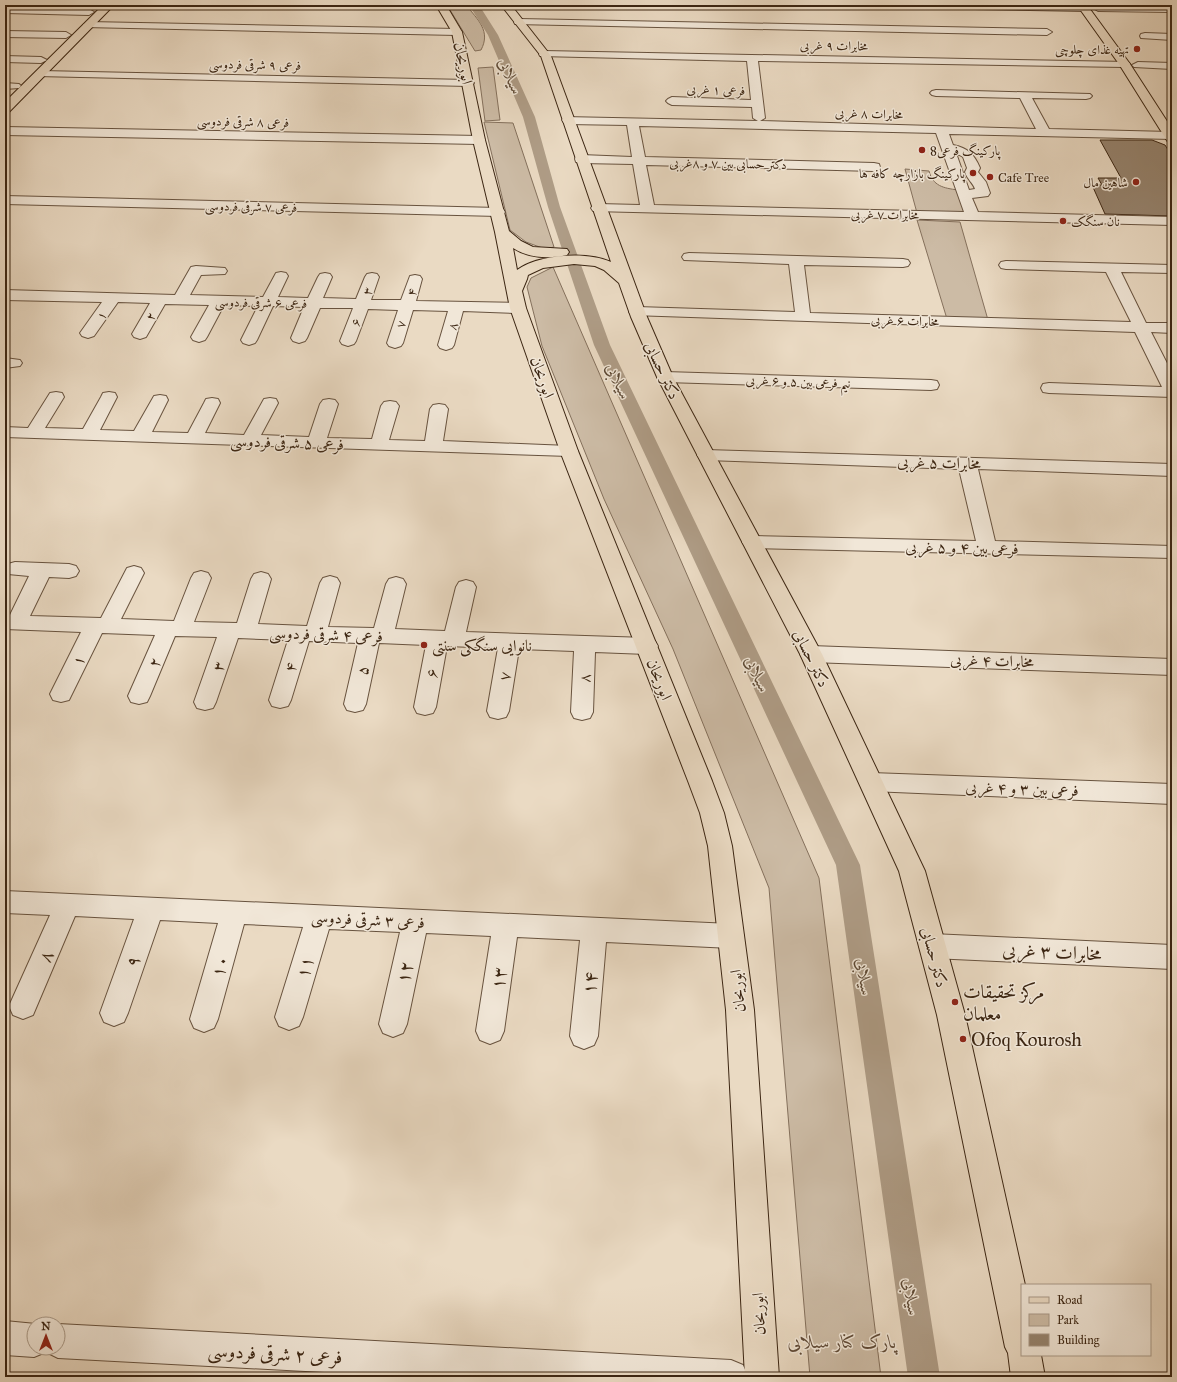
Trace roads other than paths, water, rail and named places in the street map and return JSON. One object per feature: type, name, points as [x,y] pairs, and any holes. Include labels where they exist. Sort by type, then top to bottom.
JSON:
[{"type":"main road","points":[[5,109],[109,5]]},
{"type":"main road","name":"ابوریحان","points":[[441,5],[457,32],[516,300],[569,451],[712,813],[720,846],[740,1010],[762,1377]]},
{"type":"main road","name":"دکتر حسابی","points":[[506,5],[544,54],[637,312],[665,377],[811,654],[912,871],[951,1015],[1021,1343]]},
{"type":"main road","points":[[1083,7],[1124,64],[1171,137]]},
{"type":"main road","points":[[5,96],[10,86],[41,60],[93,8]]},
{"type":"main road","points":[[1098,8],[1146,76],[1131,75]]},
{"type":"main road","points":[[1116,53],[1130,54]]},
{"type":"main road","points":[[500,222],[517,246],[541,258],[587,260],[596,251],[601,215]]},
{"type":"main road","points":[[596,251],[627,283]]},
{"type":"main road","points":[[516,300],[523,273],[541,258]]},
{"type":"main road","points":[[1024,1356],[1028,1377]]},
{"type":"street","points":[[916,5],[1083,7]]},
{"type":"street","points":[[978,6],[990,31]]},
{"type":"street","points":[[1098,8],[1150,7],[1172,9]]},
{"type":"street","points":[[5,10],[93,8]]},
{"type":"street","points":[[1098,8],[1172,12]]},
{"type":"street","points":[[649,28],[650,11]]},
{"type":"street","points":[[519,22],[649,28],[1047,32]]},
{"type":"street","points":[[88,25],[457,32]]},
{"type":"street","points":[[5,34],[66,35]]},
{"type":"street","points":[[1145,36],[1172,37]]},
{"type":"street","name":"مخابرات ۹ غربی","points":[[544,54],[648,51],[752,57],[1124,64]]},
{"type":"street","points":[[752,57],[760,125]]},
{"type":"street","points":[[5,59],[41,60]]},
{"type":"street","points":[[1138,65],[1172,66]]},
{"type":"street","name":"فرعی ۹ شرقی فردوسی","points":[[41,74],[468,83]]},
{"type":"street","points":[[936,92],[1086,96]]},
{"type":"street","points":[[1024,94],[1044,132]]},
{"type":"street","name":"فرعی ۱ غربی","points":[[672,101],[758,104]]},
{"type":"street","name":"مخابرات ۸ غربی","points":[[568,120],[1044,132],[1171,137]]},
{"type":"street","points":[[632,122],[648,209]]},
{"type":"street","points":[[941,130],[972,216]]},
{"type":"street","name":"فرعی ۸ شرقی فردوسی","points":[[5,131],[480,140]]},
{"type":"street","points":[[947,148],[961,150],[968,153],[974,168],[971,172],[973,177],[979,182],[983,193],[964,194]]},
{"type":"street","name":"دکتر حسابی بین ۷ و ۸غربی","points":[[581,159],[874,167]]},
{"type":"street","name":"فرعی ۷ شرقی فردوسی","points":[[5,200],[500,222]]},
{"type":"street","name":"مخابرات ۷ غربی","points":[[601,215],[648,209],[1172,221]]},
{"type":"street","points":[[689,257],[903,262]]},
{"type":"street","points":[[796,260],[803,317]]},
{"type":"street","points":[[1006,265],[1172,269]]},
{"type":"street","points":[[1050,388],[1172,391],[1111,267]]},
{"type":"street","points":[[180,299],[196,270],[220,271]]},
{"type":"street","points":[[249,340],[281,276]]},
{"type":"street","points":[[299,338],[325,277]]},
{"type":"street","name":"۳","points":[[362,304],[372,277]]},
{"type":"street","name":"۴","points":[[406,305],[415,278]]},
{"type":"street","name":"فرعی ۶ شرقی فردوسی","points":[[5,295],[457,307],[516,300]]},
{"type":"street","name":"۱","points":[[88,333],[113,298]]},
{"type":"street","name":"۲","points":[[140,334],[160,299]]},
{"type":"street","points":[[199,337],[219,300]]},
{"type":"street","name":"۶","points":[[348,341],[362,304]]},
{"type":"street","name":"۷","points":[[395,343],[406,305]]},
{"type":"street","name":"۸","points":[[446,345],[457,307]]},
{"type":"street","name":"مخابرات ۶ غربی","points":[[637,312],[1172,328]]},
{"type":"street","name":"نیم فرعی بین ۵ و ۶ غربی","points":[[665,377],[931,385]]},
{"type":"street","points":[[33,433],[56,397]]},
{"type":"street","points":[[89,435],[110,398]]},
{"type":"street","points":[[140,437],[160,400]]},
{"type":"street","points":[[194,438],[212,403]]},
{"type":"street","points":[[250,440],[270,403]]},
{"type":"street","points":[[316,443],[329,404]]},
{"type":"street","points":[[379,445],[390,406]]},
{"type":"street","points":[[433,446],[439,410]]},
{"type":"street","name":"فرعی ۵ شرقی فردوسی","points":[[5,432],[569,451]]},
{"type":"street","name":"مخابرات ۵ غربی","points":[[706,455],[1172,470]]},
{"type":"street","points":[[967,463],[988,548]]},
{"type":"street","name":"فرعی بین ۴ و ۵ غربی","points":[[752,542],[1172,552]]},
{"type":"street","points":[[15,569],[69,571]]},
{"type":"street","points":[[11,623],[42,570]]},
{"type":"street","name":"۱","points":[[61,694],[134,573]]},
{"type":"street","name":"۲","points":[[139,696],[201,578]]},
{"type":"street","name":"۳","points":[[205,702],[260,579]]},
{"type":"street","name":"۴","points":[[280,700],[330,583]]},
{"type":"street","name":"۵","points":[[355,704],[376,636],[396,584]]},
{"type":"street","name":"۶","points":[[425,707],[446,639],[466,587]]},
{"type":"street","name":"فرعی ۴ شرقی فردوسی","points":[[11,623],[647,646]]},
{"type":"street","name":"۷","points":[[498,711],[510,641]]},
{"type":"street","name":"۸","points":[[582,712],[585,644]]},
{"type":"street","name":"مخابرات ۴ غربی","points":[[811,654],[1172,667]]},
{"type":"street","name":"فرعی بین ۳ و ۴ غربی","points":[[871,782],[1172,794]]},
{"type":"street","name":"فرعی ۳ شرقی فردوسی","points":[[5,902],[732,936]]},
{"type":"street","name":"۸","points":[[23,1006],[67,905]]},
{"type":"street","name":"۹","points":[[114,1013],[151,909]]},
{"type":"street","name":"۱۰","points":[[204,1019],[234,913]]},
{"type":"street","name":"۱۱","points":[[289,1017],[319,917]]},
{"type":"street","name":"۱۲","points":[[393,1024],[415,921]]},
{"type":"street","name":"۱۳","points":[[490,1031],[506,926]]},
{"type":"street","name":"۱۴","points":[[584,1036],[594,930]]},
{"type":"street","name":"مخابرات ۳ غربی","points":[[932,946],[1172,957]]},
{"type":"street","points":[[5,1338],[26,1339]]},
{"type":"street","name":"فرعی ۲ شرقی فردوسی","points":[[66,1341],[731,1377]]},
{"type":"waterway","name":"سیلابی","points":[[474,5],[493,35],[529,117],[554,207],[602,345],[848,865],[924,1377]]},
{"type":"place","name":"تهیه غذای چلوچی","points":[[1137,49]]},
{"type":"place","name":"پارکینگ فرعی8","points":[[922,150]]},
{"type":"place","name":"پارکینگ بازارچه کافه ها","points":[[973,173]]},
{"type":"place","name":"Cafe Tree","points":[[990,177]]},
{"type":"place","name":"شاهین مال","points":[[1136,182]]},
{"type":"place","name":"نان سنگک","points":[[1063,221]]},
{"type":"place","name":"نانوایی سنگکی سنتی","points":[[424,645]]},
{"type":"place","name":"مرکز تحقیقات معلمان","points":[[955,1002]]},
{"type":"place","name":"Ofoq Kourosh","points":[[963,1039]]},
{"type":"park label","name":"پارک کنار سیلابی","points":[[842,1341]]}]
